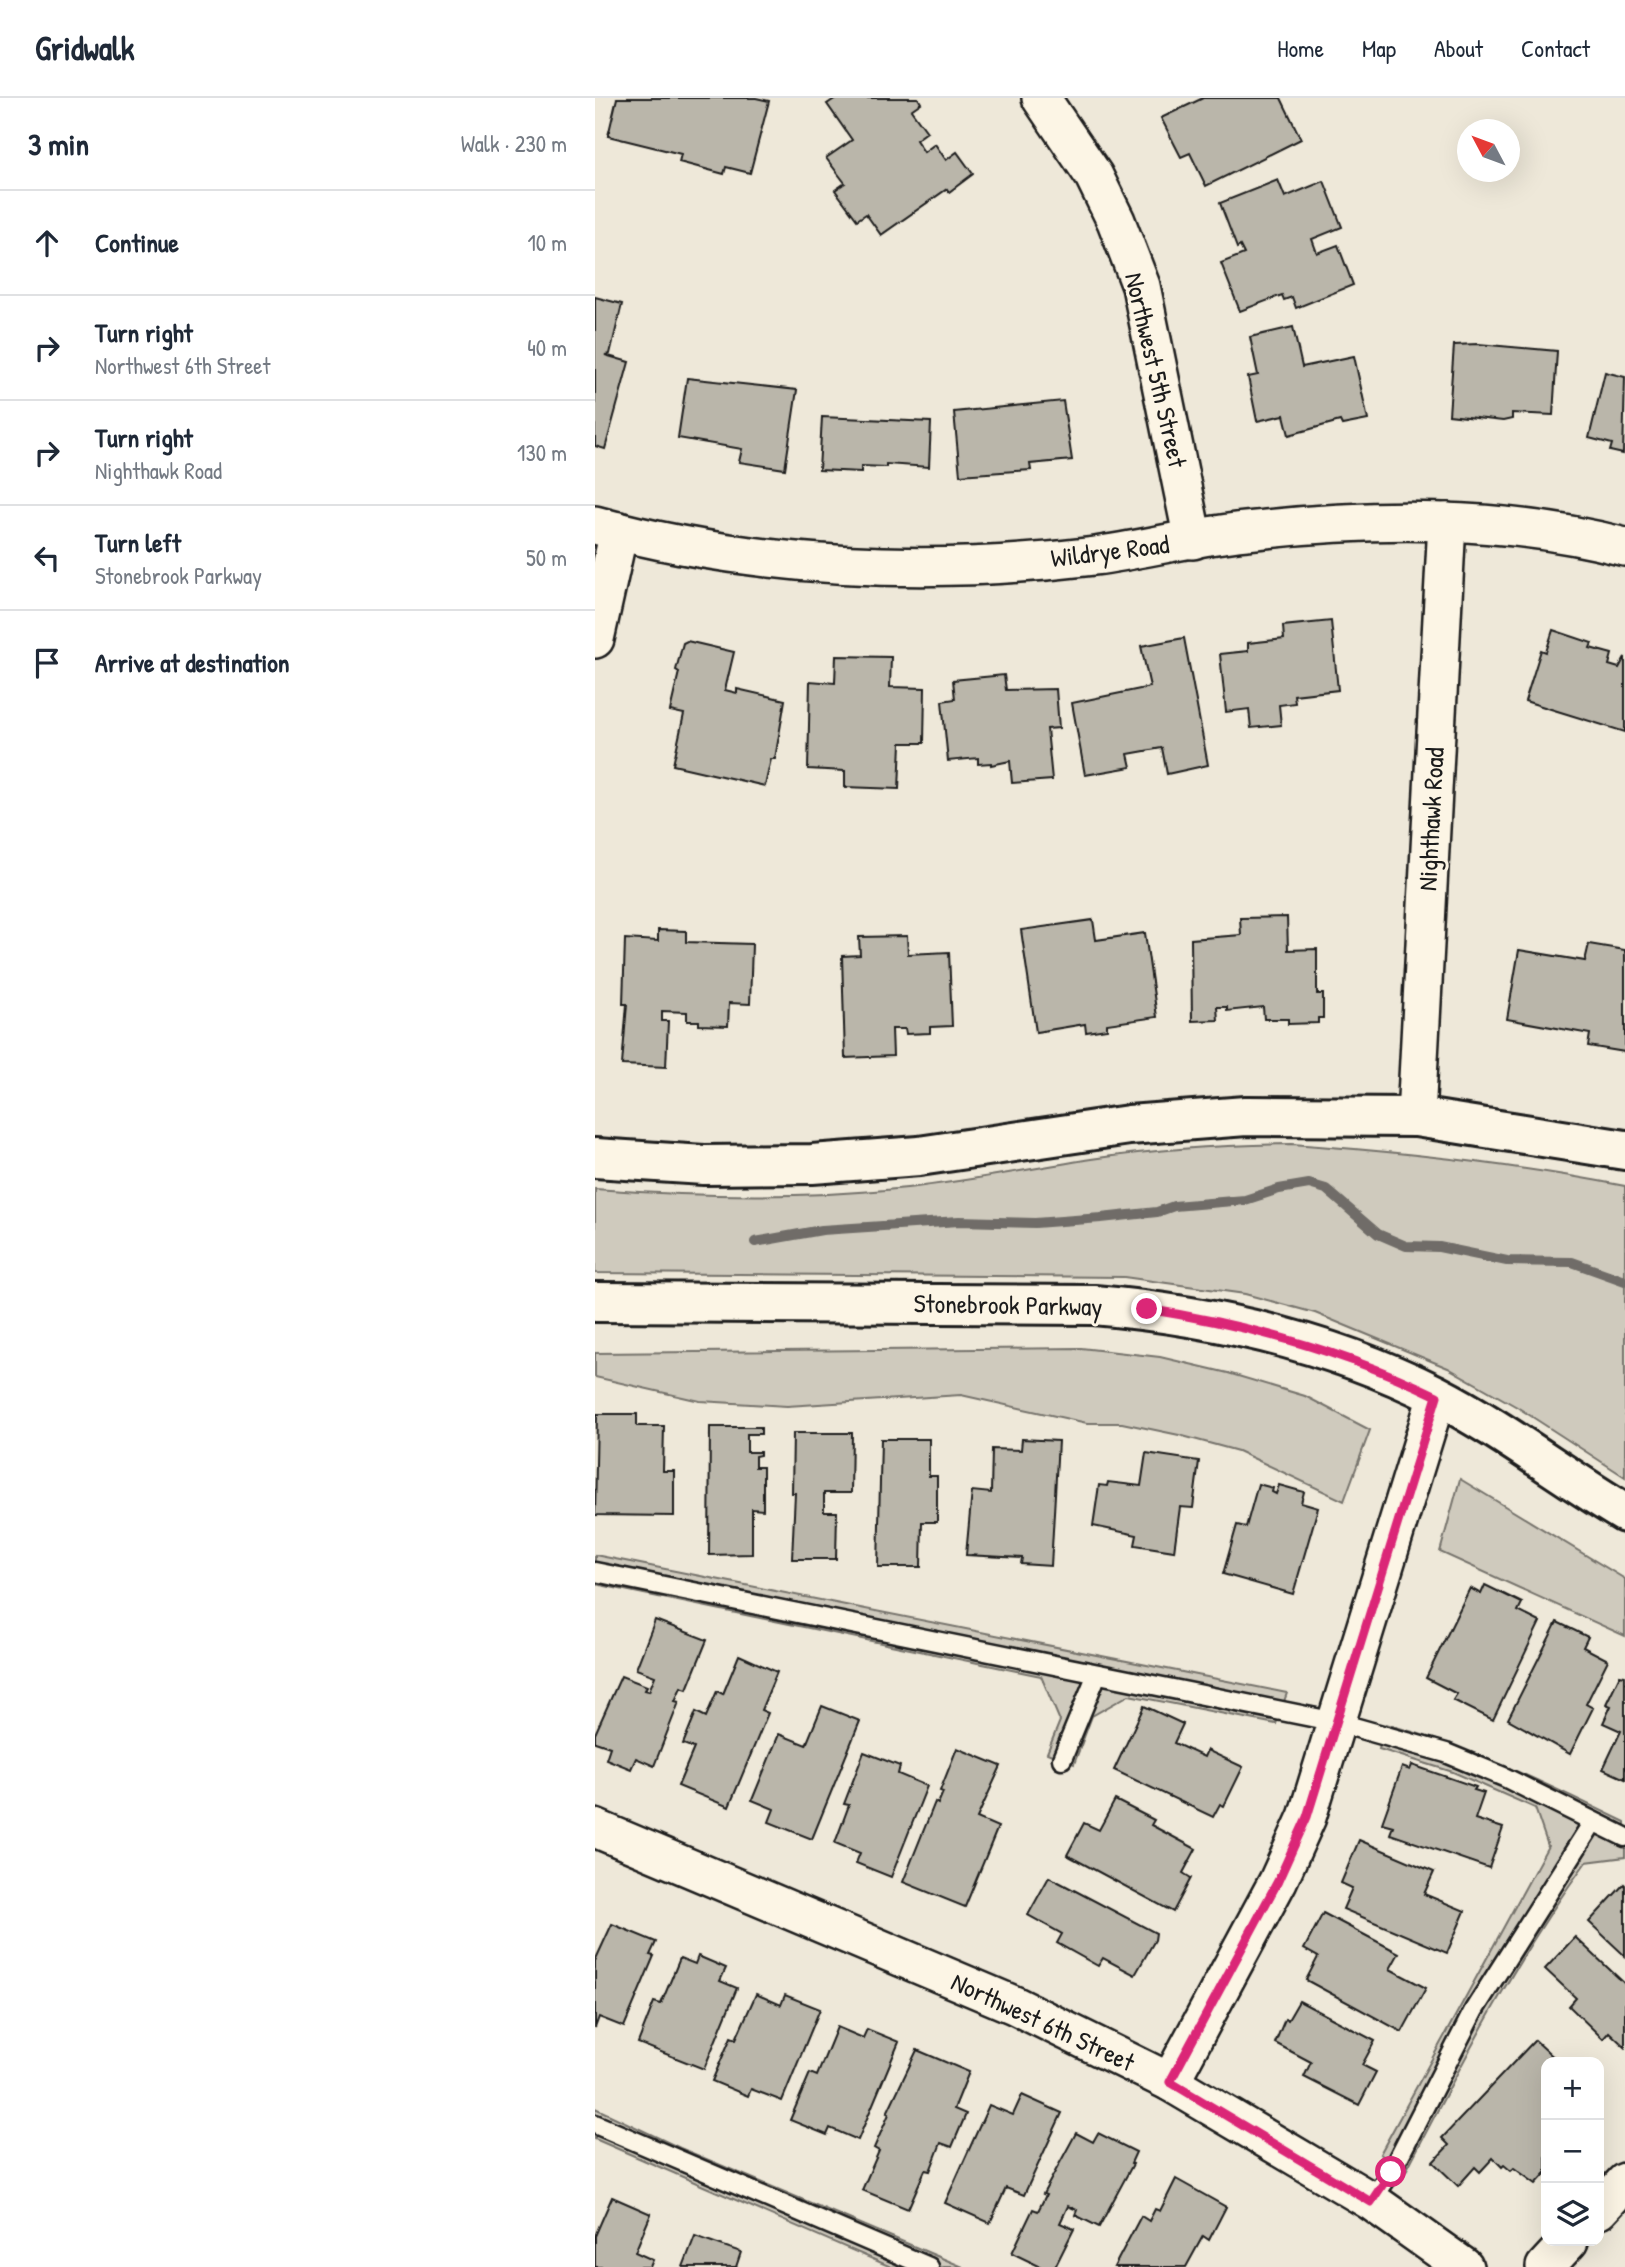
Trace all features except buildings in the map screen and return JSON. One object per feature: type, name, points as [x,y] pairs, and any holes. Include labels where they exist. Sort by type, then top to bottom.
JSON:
[{"type":"street","name":"Northwest 5th Street","points":[[1041,98],[1094,176],[1116,221],[1141,286],[1193,540]]},
{"type":"street","name":"Wildrye Road","points":[[607,528],[760,556],[879,565],[975,565],[1094,556],[1243,531],[1350,521],[1494,525],[1625,547]]},
{"type":"street","name":"Nighthawk Road","points":[[1416,1117],[1447,522]]},
{"type":"street","points":[[595,639],[607,528]]},
{"type":"street","points":[[595,1158],[704,1165],[812,1164],[919,1156],[1129,1125],[1246,1116],[1416,1117],[1625,1150]]},
{"type":"street","name":"Stonebrook Parkway","points":[[595,1302],[1094,1305],[1147,1309],[1242,1325],[1379,1368],[1437,1396],[1487,1424],[1625,1513]]},
{"type":"street","points":[[1170,2082],[1278,1881],[1307,1817],[1437,1396]]},
{"type":"street","name":"Northwest 6th Street","points":[[595,1828],[1014,2005],[1170,2082],[1371,2202],[1464,2267]]},
{"type":"street","points":[[1604,2205],[1625,2182]]},
{"type":"street","points":[[1545,2267],[1564,2246]]},
{"type":"lane","points":[[595,1572],[1336,1722],[1446,1754],[1504,1777],[1625,1837]]},
{"type":"lane","points":[[1062,1759],[1097,1674]]},
{"type":"lane","points":[[1371,2202],[1391,2172],[1474,2010],[1593,1822]]},
{"type":"lane","points":[[595,2124],[929,2267]]},
{"type":"shaded area","points":[[1292,1144],[1459,1160],[1625,1186],[1625,1477],[1517,1407],[1448,1368],[1315,1313],[1245,1294],[1124,1277],[595,1273],[595,1189],[751,1196],[868,1192],[953,1182],[1141,1153]]},
{"type":"shaded area","points":[[1081,1348],[1160,1357],[1228,1373],[1305,1396],[1370,1430],[1344,1501],[1238,1451],[1122,1423],[1087,1423],[961,1395],[787,1406],[700,1401],[595,1377],[595,1353]]},
{"type":"shaded area","points":[[1460,1479],[1625,1579],[1625,1636],[1440,1552]]},
{"type":"shaded area","points":[[595,1555],[1287,1693],[1276,1724],[1129,1695],[1092,1716],[1074,1764],[1047,1753],[1060,1721],[1041,1676],[595,1584]]},
{"type":"shaded area","points":[[1386,1724],[1478,1755],[1625,1822],[1625,1857],[1586,1862],[1560,1899],[1512,1974],[1406,2171],[1380,2154],[1548,1846],[1535,1808],[1453,1772],[1379,1749]]},
{"type":"shaded area","points":[[595,2108],[680,2148],[963,2267],[891,2267],[595,2139]]},
{"type":"waterway","points":[[755,1242],[822,1230],[959,1221],[1035,1223],[1101,1218],[1157,1212],[1174,1206],[1245,1200],[1279,1189],[1309,1184],[1326,1189],[1378,1234],[1406,1246],[1439,1247],[1507,1261],[1572,1262],[1625,1281]]},
{"type":"route","points":[[1147,1309],[1242,1325],[1285,1337],[1379,1368],[1437,1396],[1307,1817],[1278,1881],[1170,2082],[1260,2132],[1371,2202],[1391,2172]]}]
